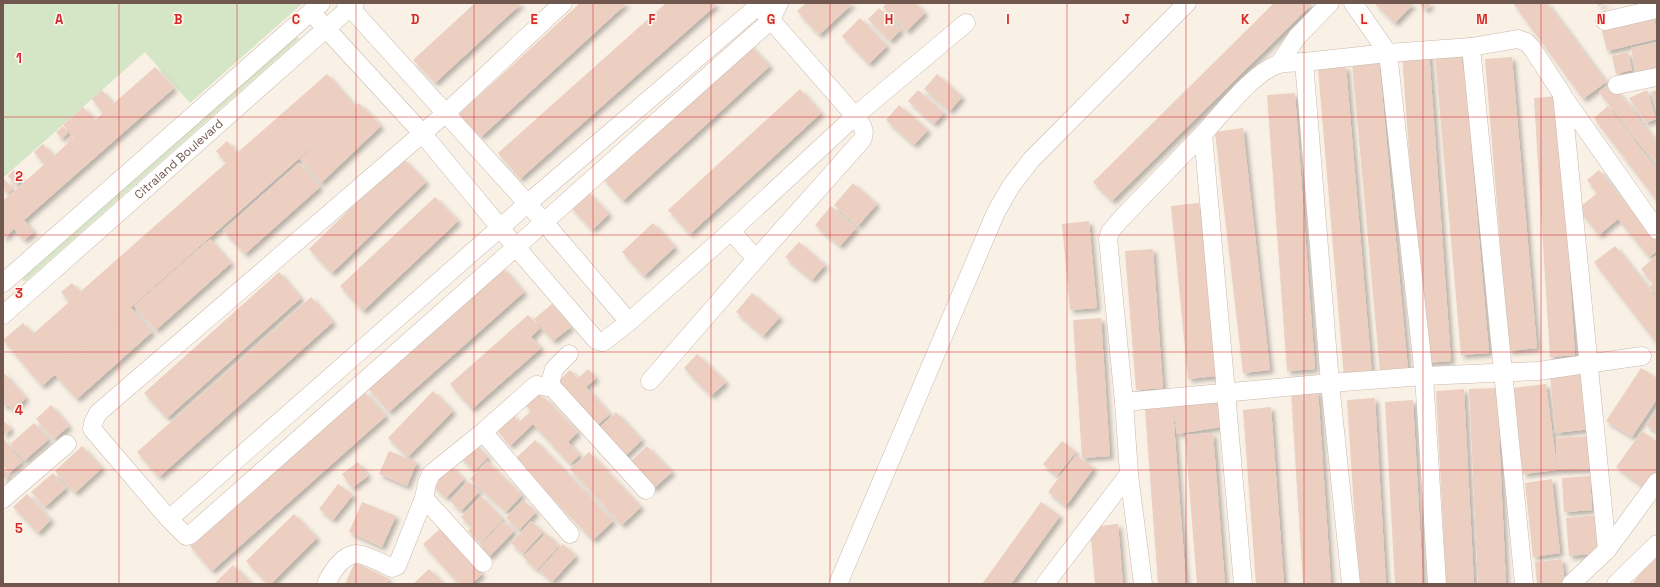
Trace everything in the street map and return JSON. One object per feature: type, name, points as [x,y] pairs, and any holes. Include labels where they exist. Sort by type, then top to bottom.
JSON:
[{"type":"street","points":[[170,519],[527,204],[757,5],[778,3],[771,20],[189,536],[186,536],[170,519],[92,429],[98,413],[446,113],[563,3]]},
{"type":"street","points":[[838,584],[996,212],[1008,192],[1031,160],[1187,3]]},
{"type":"street","points":[[1279,64],[1297,37],[1330,3]]},
{"type":"street","points":[[1353,3],[1388,53],[1424,376],[1437,584]]},
{"type":"street","points":[[351,4],[544,222],[629,322]]},
{"type":"street","name":"Citraland Boulevard","points":[[3,315],[327,28],[351,4]]},
{"type":"street","points":[[650,381],[862,140],[864,135],[864,129],[855,116],[757,5]]},
{"type":"street","points":[[316,7],[327,28],[422,133],[516,247],[599,342],[606,340],[629,322],[731,231],[855,116],[966,23]]},
{"type":"street","name":"Citraland Boulevard","points":[[4,283],[316,7]]},
{"type":"street","points":[[1605,21],[1657,8]]},
{"type":"street","points":[[1142,584],[1129,474],[1124,402],[1108,245],[1110,232],[1204,134],[1249,84],[1266,71],[1279,64],[1388,53],[1471,47],[1518,39],[1526,42],[1532,48],[1562,94],[1657,230]]},
{"type":"street","points":[[1471,47],[1524,584]]},
{"type":"street","points":[[1304,62],[1330,383],[1351,584]]},
{"type":"street","points":[[1617,85],[1657,77]]},
{"type":"street","points":[[1562,94],[1606,550]]},
{"type":"street","points":[[1204,134],[1243,584]]},
{"type":"street","points":[[731,231],[756,259]]},
{"type":"street","points":[[4,283],[20,300]]},
{"type":"street","points":[[549,386],[554,369],[569,354]]},
{"type":"street","points":[[1124,402],[1330,383],[1424,376],[1538,371],[1642,356]]},
{"type":"street","points":[[348,362],[364,381]]},
{"type":"street","points":[[326,584],[338,564],[351,555],[358,554],[392,568],[398,566],[424,498],[426,483],[431,474],[483,432],[536,385],[549,386],[646,490]]},
{"type":"street","points":[[483,432],[570,534]]},
{"type":"street","points":[[3,499],[67,444]]},
{"type":"street","points":[[1045,584],[1129,474]]},
{"type":"street","points":[[1571,584],[1606,550],[1657,482]]},
{"type":"street","points":[[424,498],[483,564]]},
{"type":"street","points":[[1616,584],[1657,544]]},
{"type":"green space","points":[[3,3],[303,3],[190,103],[145,52],[3,178]]},
{"type":"green space","points":[[297,36],[299,39],[26,281],[23,281],[23,278]]},
{"type":"building","points":[[475,3],[522,3],[435,83],[413,60]]},
{"type":"building","points":[[580,3],[627,3],[481,137],[459,114]]},
{"type":"building","points":[[666,3],[714,3],[716,5],[520,179],[498,153]]},
{"type":"building","points":[[806,3],[853,3],[819,35],[797,11]]},
{"type":"building","points":[[887,3],[916,3],[925,13],[907,31],[883,7]]},
{"type":"building","points":[[1274,3],[1313,3],[1112,201],[1093,182]]},
{"type":"building","points":[[1374,3],[1411,3],[1413,4],[1395,23]]},
{"type":"building","points":[[1419,3],[1432,3],[1426,10]]},
{"type":"building","points":[[1513,3],[1547,3],[1606,82],[1583,99]]},
{"type":"building","points":[[1597,3],[1608,3],[1598,6]]},
{"type":"building","points":[[879,8],[901,30],[890,41],[868,19]]},
{"type":"building","points":[[1653,14],[1657,39],[1607,51],[1601,27]]},
{"type":"building","points":[[860,18],[887,46],[869,64],[842,36]]},
{"type":"building","points":[[1657,42],[1657,67],[1636,72],[1631,48]]},
{"type":"building","points":[[748,43],[770,66],[623,201],[602,177]]},
{"type":"building","points":[[1429,51],[1451,361],[1424,363],[1402,54]]},
{"type":"building","points":[[1628,52],[1632,70],[1616,74],[1612,56]]},
{"type":"building","points":[[1460,53],[1465,77],[1489,353],[1461,355],[1435,56]]},
{"type":"building","points":[[1512,57],[1537,348],[1509,351],[1485,59]]},
{"type":"building","points":[[1379,60],[1408,369],[1380,372],[1352,63]]},
{"type":"building","points":[[1346,66],[1372,375],[1344,377],[1318,68]]},
{"type":"building","points":[[155,67],[174,88],[24,220],[34,232],[24,240],[14,229],[3,239],[3,197],[5,199],[74,138],[63,125],[83,107],[95,120],[103,113],[92,99],[102,90],[113,104]]},
{"type":"building","points":[[327,74],[355,106],[359,103],[381,126],[321,183],[300,159],[338,124],[42,386],[3,340],[23,323],[33,334],[69,302],[61,292],[72,283],[80,292],[226,163],[216,151],[227,141],[237,153]]},
{"type":"building","points":[[937,74],[962,97],[950,111],[924,89]]},
{"type":"building","points":[[1610,83],[1657,141],[1657,164],[1630,133],[1599,92]]},
{"type":"building","points":[[800,89],[821,113],[690,234],[668,210]]},
{"type":"building","points":[[918,90],[944,113],[934,124],[908,101]]},
{"type":"building","points":[[1647,90],[1656,119],[1646,123],[1629,98]]},
{"type":"building","points":[[1657,90],[1657,109],[1651,92]]},
{"type":"building","points":[[1295,93],[1315,369],[1287,371],[1267,95]]},
{"type":"building","points":[[1558,96],[1575,355],[1550,357],[1534,98]]},
{"type":"building","points":[[899,105],[928,130],[914,145],[886,120]]},
{"type":"building","points":[[1608,106],[1657,170],[1657,201],[1594,118]]},
{"type":"building","points":[[63,126],[68,133],[62,139],[56,132]]},
{"type":"building","points":[[1243,128],[1270,370],[1243,373],[1215,132]]},
{"type":"building","points":[[71,136],[73,138],[68,143],[66,140]]},
{"type":"building","points":[[43,144],[53,155],[44,164],[34,152]]},
{"type":"building","points":[[402,158],[426,182],[332,273],[309,249]]},
{"type":"building","points":[[299,163],[320,187],[245,254],[223,230]]},
{"type":"building","points":[[14,170],[22,180],[16,185],[8,176]]},
{"type":"building","points":[[1599,170],[1657,242],[1657,251],[1649,257],[1618,219],[1599,235],[1578,209],[1597,193],[1587,180]]},
{"type":"building","points":[[4,179],[13,189],[7,194],[3,189]]},
{"type":"building","points":[[853,183],[877,204],[858,226],[834,205]]},
{"type":"building","points":[[587,191],[609,214],[592,230],[570,206]]},
{"type":"building","points":[[435,197],[458,221],[363,311],[340,286]]},
{"type":"building","points":[[1199,203],[1216,376],[1188,379],[1171,206]]},
{"type":"building","points":[[831,206],[856,228],[840,246],[815,225]]},
{"type":"building","points":[[1089,221],[1097,308],[1070,310],[1062,224]]},
{"type":"building","points":[[653,223],[675,247],[644,276],[622,252]]},
{"type":"building","points":[[210,239],[231,263],[156,330],[134,306]]},
{"type":"building","points":[[799,242],[825,265],[812,280],[785,257]]},
{"type":"building","points":[[1615,246],[1657,299],[1657,344],[1594,262]]},
{"type":"building","points":[[1153,249],[1163,388],[1136,390],[1125,251]]},
{"type":"building","points":[[1657,255],[1657,280],[1653,284],[1641,269]]},
{"type":"building","points":[[502,267],[524,292],[389,412],[367,387]]},
{"type":"building","points":[[279,272],[301,298],[167,418],[144,393]]},
{"type":"building","points":[[1657,281],[1657,297],[1649,287]]},
{"type":"building","points":[[752,293],[780,317],[763,336],[736,312]]},
{"type":"building","points":[[311,297],[333,322],[159,477],[137,452]]},
{"type":"building","points":[[552,304],[571,327],[553,341],[534,319]]},
{"type":"building","points":[[131,308],[152,332],[77,399],[55,375]]},
{"type":"building","points":[[528,315],[540,328],[531,337],[541,348],[472,409],[450,384]]},
{"type":"building","points":[[1101,318],[1110,456],[1082,458],[1073,320]]},
{"type":"building","points":[[697,354],[726,382],[711,396],[684,368]]},
{"type":"building","points":[[1641,368],[1657,378],[1657,399],[1632,437],[1606,421]]},
{"type":"building","points":[[588,369],[596,378],[586,387],[610,414],[594,428],[555,384],[570,370],[578,378]]},
{"type":"building","points":[[1587,369],[1591,429],[1555,433],[1550,373]]},
{"type":"building","points":[[3,372],[26,398],[13,410],[7,404],[3,407]]},
{"type":"building","points":[[1546,384],[1557,468],[1556,438],[1591,436],[1592,469],[1557,470],[1523,474],[1512,388]]},
{"type":"building","points":[[1497,388],[1506,584],[1478,584],[1469,389]]},
{"type":"building","points":[[1464,389],[1474,584],[1446,584],[1436,391]]},
{"type":"building","points":[[1318,390],[1331,584],[1303,584],[1291,392]]},
{"type":"building","points":[[364,391],[386,416],[212,571],[190,546]]},
{"type":"building","points":[[433,391],[453,411],[408,457],[388,438]]},
{"type":"building","points":[[538,393],[544,399],[545,398],[578,432],[568,442],[580,455],[570,464],[533,424],[510,446],[495,427],[511,413],[519,422],[531,411],[525,405]]},
{"type":"building","points":[[1375,398],[1386,584],[1359,584],[1347,400]]},
{"type":"building","points":[[1217,400],[1221,427],[1177,434],[1173,410],[1186,584],[1158,584],[1145,409],[1173,407]]},
{"type":"building","points":[[1413,400],[1423,584],[1395,584],[1385,402]]},
{"type":"building","points":[[51,405],[69,426],[54,439],[36,419]]},
{"type":"building","points":[[1271,407],[1284,584],[1256,584],[1243,410]]},
{"type":"building","points":[[1657,409],[1657,432],[1646,425]]},
{"type":"building","points":[[616,412],[642,440],[621,460],[595,432]]},
{"type":"building","points":[[3,420],[11,429],[3,436]]},
{"type":"building","points":[[34,423],[49,439],[24,461],[10,444]]},
{"type":"building","points":[[1642,431],[1657,442],[1657,470],[1644,487],[1616,467]]},
{"type":"building","points":[[1213,433],[1225,584],[1197,584],[1185,435]]},
{"type":"building","points":[[3,438],[22,462],[9,473],[3,465]]},
{"type":"building","points":[[535,440],[613,521],[593,540],[515,459]]},
{"type":"building","points":[[1062,441],[1076,452],[1057,476],[1043,464]]},
{"type":"building","points":[[474,443],[488,457],[475,471],[460,457]]},
{"type":"building","points":[[82,446],[102,468],[75,493],[55,471]]},
{"type":"building","points":[[647,446],[672,472],[653,489],[629,463]]},
{"type":"building","points":[[389,451],[417,462],[407,486],[379,474]]},
{"type":"building","points":[[589,452],[641,507],[622,525],[570,469]]},
{"type":"building","points":[[1076,455],[1094,468],[1066,506],[1048,492]]},
{"type":"building","points":[[487,461],[522,495],[506,512],[470,479]]},
{"type":"building","points":[[358,462],[368,476],[352,488],[342,474]]},
{"type":"building","points":[[451,466],[464,479],[446,498],[432,485]]},
{"type":"building","points":[[3,468],[9,475],[3,480]]},
{"type":"building","points":[[53,473],[66,488],[45,507],[31,492]]},
{"type":"building","points":[[1590,476],[1592,510],[1564,512],[1562,478]]},
{"type":"building","points":[[1552,479],[1560,553],[1533,557],[1525,483]]},
{"type":"building","points":[[468,481],[479,492],[461,511],[450,501]]},
{"type":"building","points":[[338,484],[353,495],[333,520],[319,509]]},
{"type":"building","points":[[27,494],[51,520],[38,533],[13,507]]},
{"type":"building","points":[[481,496],[503,519],[481,543],[468,531],[472,527],[461,517]]},
{"type":"building","points":[[523,500],[536,512],[519,530],[506,518]]},
{"type":"building","points":[[362,502],[396,516],[382,547],[349,532]]},
{"type":"building","points":[[1041,502],[1060,516],[1011,584],[982,584]]},
{"type":"building","points":[[294,514],[317,538],[271,584],[268,584],[246,561]]},
{"type":"building","points":[[1597,515],[1600,553],[1569,556],[1566,518]]},
{"type":"building","points":[[503,521],[514,531],[489,557],[479,547]]},
{"type":"building","points":[[531,521],[543,532],[523,554],[511,543]]},
{"type":"building","points":[[1118,524],[1123,584],[1095,584],[1090,527]]},
{"type":"building","points":[[441,528],[482,574],[471,584],[459,584],[423,544]]},
{"type":"building","points":[[546,533],[559,546],[537,570],[523,557]]},
{"type":"building","points":[[563,544],[576,556],[552,582],[539,570]]},
{"type":"building","points":[[1657,553],[1657,584],[1632,584],[1643,570]]},
{"type":"building","points":[[1562,559],[1565,584],[1537,584],[1535,562]]},
{"type":"building","points":[[355,562],[389,579],[386,584],[345,584]]},
{"type":"building","points":[[233,565],[252,584],[214,584]]},
{"type":"building","points":[[429,569],[444,584],[413,584]]}]
